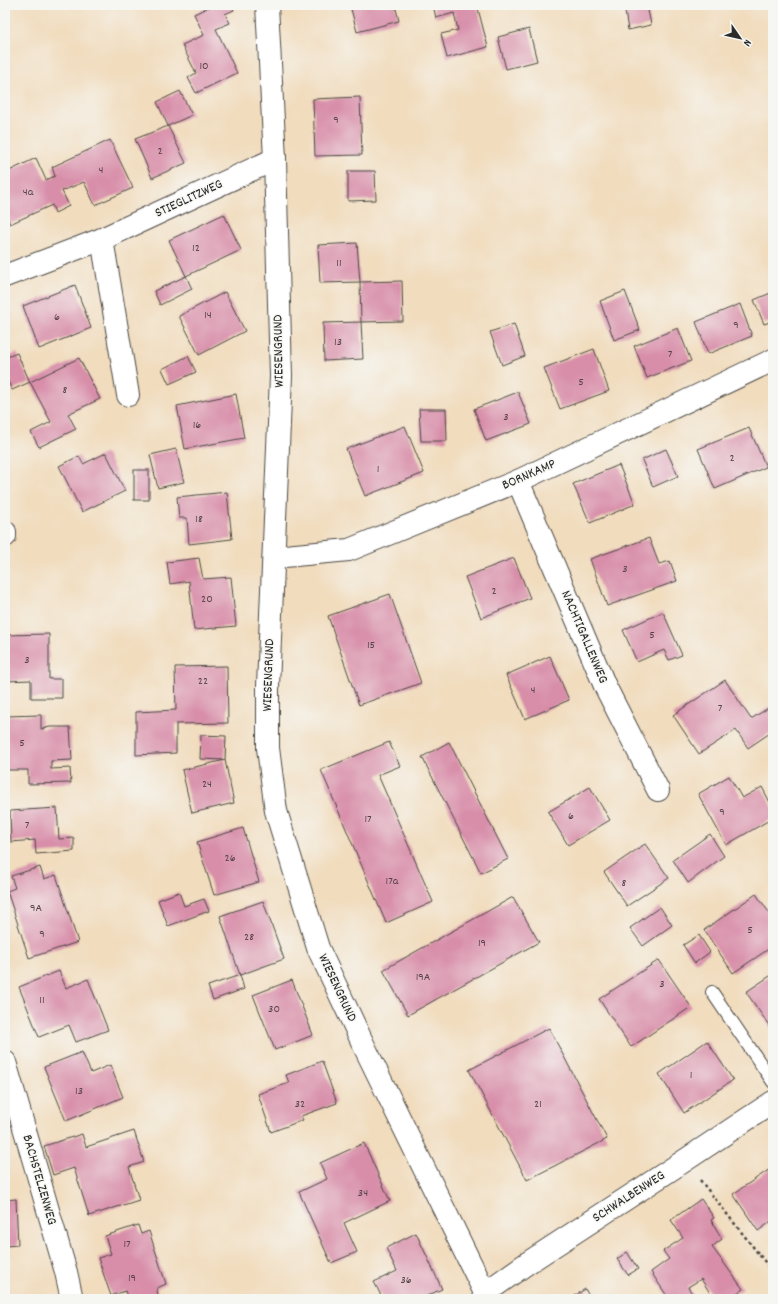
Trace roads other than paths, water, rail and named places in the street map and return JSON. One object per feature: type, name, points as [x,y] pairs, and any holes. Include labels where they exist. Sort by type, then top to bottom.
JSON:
[{"type":"street","name":"WIESENGRUND","points":[[267,5],[276,160],[281,376],[268,686],[268,748],[276,811],[318,948],[486,1296]]},
{"type":"street","name":"STIEGLITZWEG","points":[[5,276],[102,239],[276,160]]},
{"type":"street","points":[[102,239],[128,395]]},
{"type":"street","name":"BORNKAMP","points":[[274,557],[349,550],[518,481],[773,360]]},
{"type":"street","name":"NACHTIGALLENWEG","points":[[518,481],[605,686],[658,790]]},
{"type":"street","name":"BACHSTELZENWEG","points":[[5,1062],[66,1272],[72,1299]]},
{"type":"street","name":"SCHWALBENWEG","points":[[486,1296],[526,1264],[773,1102]]},
{"type":"lane","points":[[712,992],[773,1082]]}]
